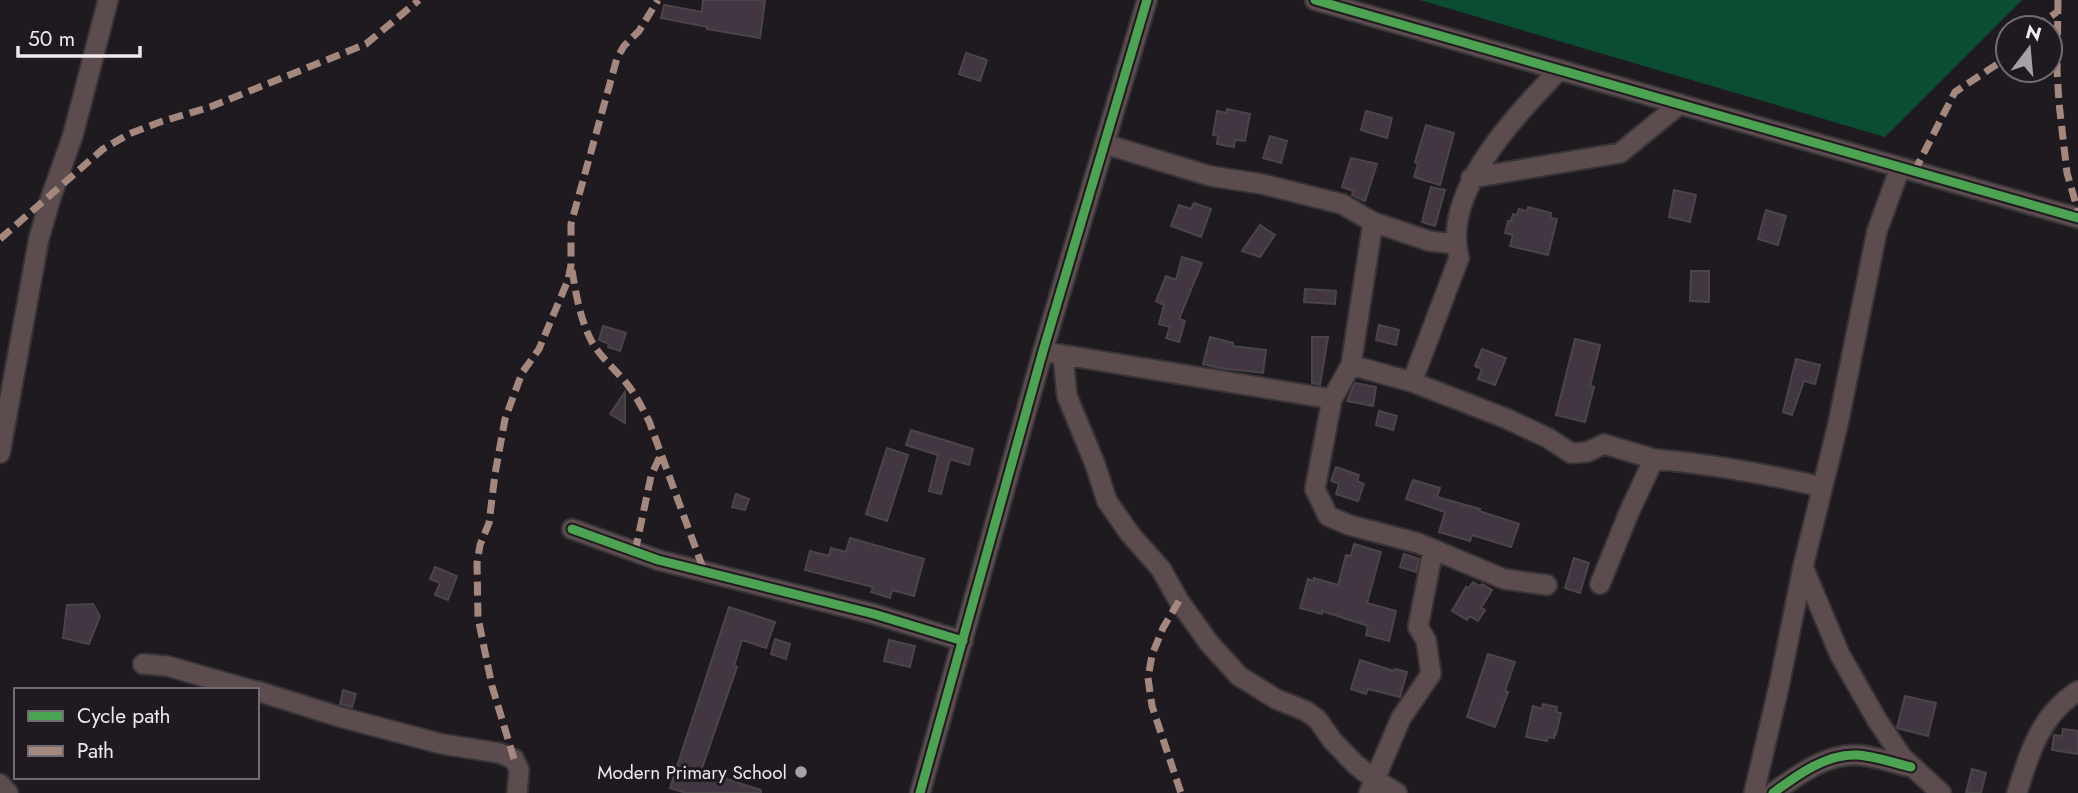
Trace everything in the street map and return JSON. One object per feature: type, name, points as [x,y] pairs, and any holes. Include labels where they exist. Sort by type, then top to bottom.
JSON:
[{"type":"street","points":[[0,453],[30,296],[38,238],[73,135],[107,0]]},
{"type":"street","points":[[920,793],[1043,351],[1147,0]]},
{"type":"street","points":[[1315,0],[2078,218]]},
{"type":"street","points":[[1412,382],[1459,258],[1455,244],[1457,224],[1471,178],[1514,119],[1559,70]]},
{"type":"street","points":[[1471,178],[1620,153],[1680,104]]},
{"type":"street","points":[[1105,144],[1210,176],[1262,184],[1342,204],[1373,222],[1429,241],[1455,244]]},
{"type":"street","points":[[1754,793],[1803,567],[1838,424],[1877,231],[1900,168]]},
{"type":"street","points":[[1373,222],[1351,365],[1332,399],[1315,489],[1328,516],[1349,525],[1418,543],[1504,579],[1547,585]]},
{"type":"street","points":[[1043,351],[1332,399]]},
{"type":"street","points":[[1063,355],[1067,396],[1107,501],[1129,534],[1161,569],[1179,601],[1209,643],[1239,676],[1318,720],[1372,787],[1397,793]]},
{"type":"street","points":[[1351,365],[1412,382],[1505,418],[1548,438],[1571,453],[1587,452],[1604,444],[1654,459],[1761,473],[1822,487]]},
{"type":"street","points":[[1600,584],[1654,459]]},
{"type":"street","points":[[572,529],[658,560],[874,614],[963,641]]},
{"type":"street","points":[[1372,787],[1401,718],[1431,674],[1426,640],[1418,627],[1433,551]]},
{"type":"street","points":[[1803,567],[1852,679],[1895,749],[1941,793]]},
{"type":"street","points":[[143,664],[167,666],[244,688]]},
{"type":"street","points":[[2017,793],[2043,723],[2065,699],[2078,691]]},
{"type":"street","points":[[259,692],[340,717],[442,744],[499,753],[514,759],[519,771],[517,793]]},
{"type":"street","points":[[1773,793],[1822,762],[1847,755],[1911,767]]},
{"type":"street","points":[[0,784],[8,793]]},
{"type":"green space","points":[[1420,0],[2022,0],[2008,14],[1994,14],[1994,28],[1885,137]]},
{"type":"building","points":[[703,0],[765,0],[760,38],[661,18],[664,5],[702,12]]},
{"type":"building","points":[[966,53],[987,60],[980,81],[959,74]]},
{"type":"building","points":[[1227,109],[1250,114],[1245,141],[1235,140],[1234,147],[1217,144],[1218,136],[1213,135],[1217,111],[1226,113]]},
{"type":"building","points":[[1366,111],[1392,118],[1387,138],[1361,130]]},
{"type":"building","points":[[1426,125],[1454,133],[1440,185],[1414,177],[1418,164],[1415,162]]},
{"type":"building","points":[[1270,136],[1287,141],[1281,163],[1263,158]]},
{"type":"building","points":[[1351,158],[1377,164],[1365,201],[1352,195],[1353,191],[1342,187]]},
{"type":"building","points":[[1431,187],[1445,190],[1435,226],[1422,222]]},
{"type":"building","points":[[1674,190],[1696,195],[1690,222],[1669,217]]},
{"type":"building","points":[[1194,203],[1211,209],[1201,237],[1171,226],[1179,205],[1191,209]]},
{"type":"building","points":[[1528,207],[1551,213],[1550,218],[1557,219],[1548,255],[1510,246],[1513,235],[1505,233],[1508,221],[1511,221],[1513,214],[1517,215],[1519,209],[1527,211]]},
{"type":"building","points":[[1766,210],[1786,216],[1778,245],[1758,239]]},
{"type":"building","points":[[1260,225],[1275,235],[1260,257],[1242,251]]},
{"type":"building","points":[[1182,257],[1202,263],[1179,319],[1185,321],[1179,342],[1166,338],[1170,327],[1159,324],[1164,305],[1156,301],[1166,276],[1176,280]]},
{"type":"building","points":[[1691,271],[1709,271],[1709,302],[1690,301]]},
{"type":"building","points":[[1305,289],[1336,291],[1335,304],[1304,302]]},
{"type":"building","points":[[1379,325],[1399,330],[1396,345],[1376,340]]},
{"type":"building","points":[[603,326],[626,333],[620,351],[599,340]]},
{"type":"building","points":[[1210,337],[1233,343],[1232,346],[1266,350],[1263,373],[1203,364]]},
{"type":"building","points":[[1312,337],[1328,337],[1320,385],[1312,383]]},
{"type":"building","points":[[1575,339],[1600,345],[1590,386],[1594,387],[1585,422],[1556,415]]},
{"type":"building","points":[[1482,349],[1506,358],[1495,385],[1478,379],[1482,369],[1475,366]]},
{"type":"building","points":[[1796,359],[1820,365],[1815,384],[1804,381],[1792,415],[1783,412]]},
{"type":"building","points":[[1355,383],[1376,387],[1373,406],[1347,401]]},
{"type":"building","points":[[625,392],[625,423],[610,414]]},
{"type":"building","points":[[1379,411],[1397,416],[1393,430],[1376,425]]},
{"type":"building","points":[[911,430],[973,449],[969,465],[950,459],[941,494],[929,491],[938,455],[906,445]]},
{"type":"building","points":[[887,448],[908,455],[887,521],[866,514]]},
{"type":"building","points":[[1336,467],[1359,475],[1357,481],[1364,484],[1358,501],[1336,494],[1339,484],[1331,481]]},
{"type":"building","points":[[1413,480],[1440,488],[1437,497],[1519,524],[1511,547],[1472,535],[1470,541],[1439,532],[1445,512],[1406,499]]},
{"type":"building","points":[[736,494],[749,499],[745,510],[732,507]]},
{"type":"building","points":[[850,538],[924,559],[914,596],[892,590],[890,598],[871,592],[873,587],[805,570],[810,551],[829,556],[831,548],[846,552]]},
{"type":"building","points":[[1354,544],[1381,552],[1367,603],[1396,611],[1389,641],[1366,635],[1368,626],[1322,611],[1322,614],[1300,608],[1308,579],[1314,581],[1314,578],[1338,585],[1346,555],[1351,556]]},
{"type":"building","points":[[1404,554],[1419,559],[1416,572],[1400,567]]},
{"type":"building","points":[[1574,558],[1589,563],[1580,593],[1565,588]]},
{"type":"building","points":[[435,567],[457,576],[448,600],[435,595],[440,583],[430,579]]},
{"type":"building","points":[[1473,582],[1492,590],[1481,608],[1485,610],[1478,621],[1469,616],[1467,620],[1452,611],[1466,587],[1469,588]]},
{"type":"building","points":[[93,604],[100,616],[89,644],[63,638],[67,605]]},
{"type":"building","points":[[729,607],[775,622],[766,648],[742,640],[734,666],[737,667],[701,771],[761,790],[761,793],[686,793],[670,788]]},
{"type":"building","points":[[775,639],[790,644],[786,659],[771,654]]},
{"type":"building","points":[[889,640],[915,646],[910,667],[884,661]]},
{"type":"building","points":[[1488,654],[1515,662],[1505,691],[1508,692],[1495,727],[1467,717]]},
{"type":"building","points":[[1360,660],[1394,671],[1407,672],[1400,697],[1368,689],[1366,694],[1351,689]]},
{"type":"building","points":[[343,690],[356,694],[352,707],[340,704]]},
{"type":"building","points":[[1905,696],[1936,703],[1928,736],[1897,728]]},
{"type":"building","points":[[1543,704],[1557,707],[1556,712],[1561,713],[1554,738],[1548,737],[1547,741],[1526,737],[1533,706],[1542,709]]},
{"type":"building","points":[[2063,729],[2078,731],[2078,754],[2052,750],[2054,735],[2062,736]]},
{"type":"building","points":[[1972,769],[1986,773],[1981,793],[1966,793]]},
{"type":"marked path","points":[[0,239],[103,149],[129,134],[210,107],[366,44],[419,0]]},
{"type":"marked path","points":[[514,759],[492,686],[478,618],[477,563],[480,545],[489,523],[505,419],[522,373],[539,349],[568,280],[571,265],[571,224],[617,58],[624,46],[639,31],[658,0]]},
{"type":"marked path","points":[[2058,0],[2059,103],[2067,173],[2078,211]]},
{"type":"marked path","points":[[1914,172],[1955,92],[1994,66]]},
{"type":"marked path","points":[[572,270],[584,325],[592,342],[630,388],[649,421],[704,571]]},
{"type":"marked path","points":[[635,552],[651,476],[661,454]]},
{"type":"marked path","points":[[1179,601],[1163,628],[1152,655],[1148,678],[1152,706],[1181,793]]},
{"type":"cycle path","points":[[920,793],[1043,351],[1147,0]]},
{"type":"cycle path","points":[[1315,0],[2078,218]]},
{"type":"cycle path","points":[[572,529],[658,560],[874,614],[963,641]]},
{"type":"cycle path","points":[[1773,793],[1812,767],[1846,755],[1871,757],[1911,767]]},
{"type":"place","name":"Modern Primary School","points":[[801,772]]}]
